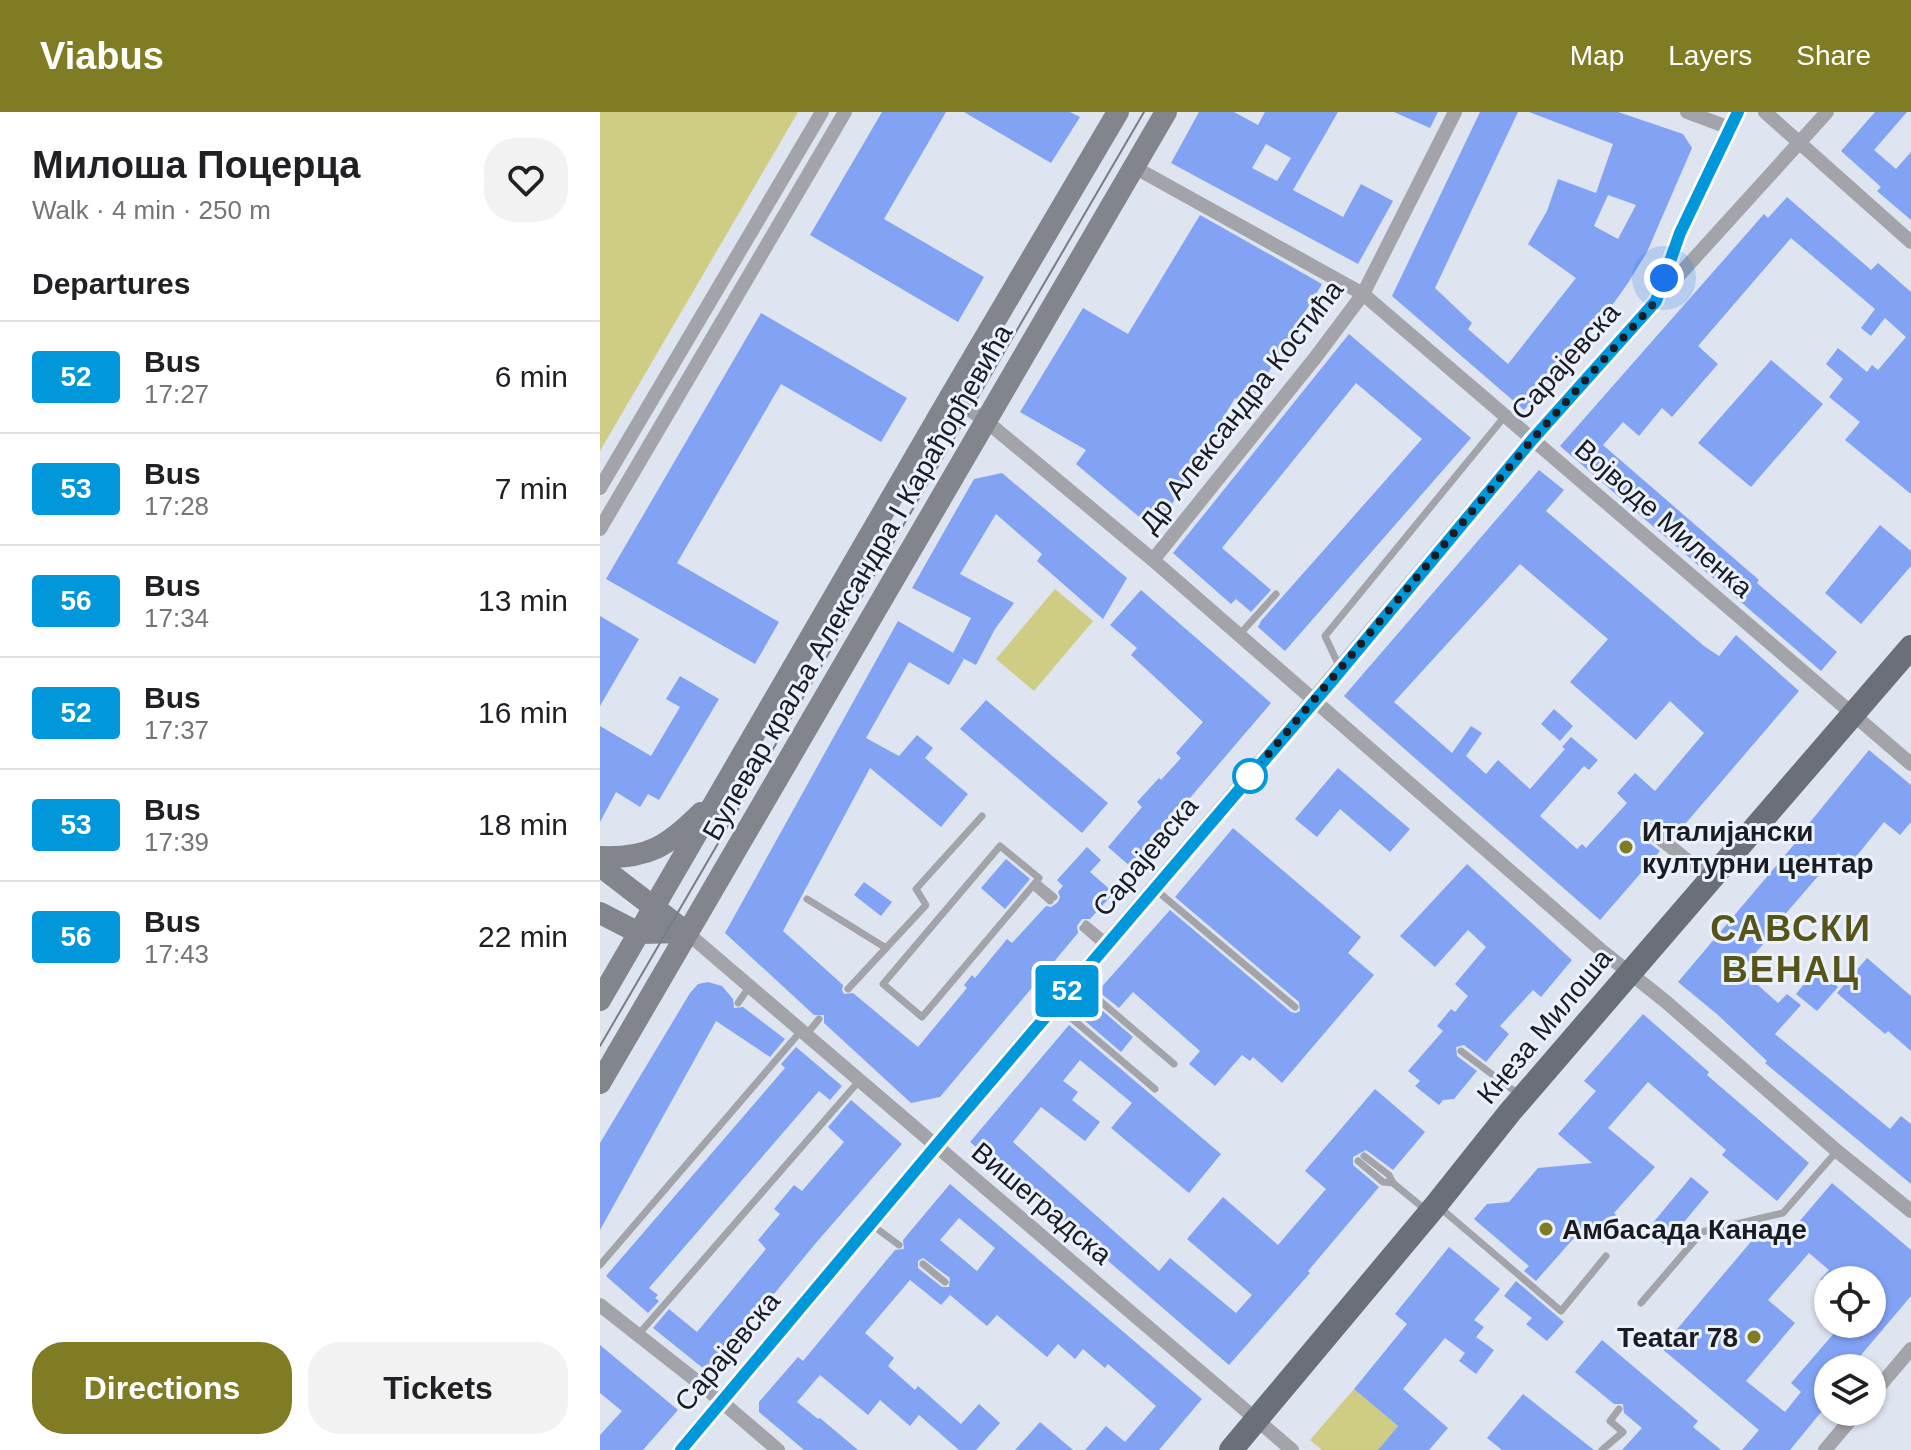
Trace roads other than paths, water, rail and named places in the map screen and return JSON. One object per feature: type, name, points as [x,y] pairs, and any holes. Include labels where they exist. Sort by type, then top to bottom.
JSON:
[{"type":"main road","name":"Булевар краља Александра I Карађорђевића","points":[[600,1000],[1118,112]]},
{"type":"main road","name":"Булевар краља Александра I Карађорђевића","points":[[600,1083],[1166,112]]},
{"type":"main road","name":"Кнеза Милоша","points":[[1231,1450],[1628,973],[1911,647]]},
{"type":"main road","points":[[600,857],[647,854],[682,831],[721,792]]},
{"type":"main road","points":[[600,866],[686,932]]},
{"type":"main road","points":[[600,913],[639,933],[686,932]]},
{"type":"street","points":[[600,488],[822,112]]},
{"type":"street","points":[[600,529],[845,112]]},
{"type":"street","name":"Др Александра Костића","points":[[1153,560],[1223,484],[1320,361],[1363,294],[1455,112]]},
{"type":"street","points":[[1687,112],[1734,120]]},
{"type":"street","points":[[1765,112],[1911,242]]},
{"type":"street","name":"Сарајевска","points":[[681,1450],[1532,440],[1827,112]]},
{"type":"street","name":"Сарајевска","points":[[1656,301],[1680,233],[1734,120]]},
{"type":"street","name":"Војводе Миленка","points":[[1134,167],[1363,294],[1911,764]]},
{"type":"street","points":[[950,397],[986,421],[1153,560],[1628,973],[1911,1211]]},
{"type":"street","name":"Вишеградска","points":[[686,932],[1292,1450]]},
{"type":"street","points":[[600,1305],[778,1450]]},
{"type":"street","points":[[1886,1378],[1911,1349]]},
{"type":"street","points":[[1825,1450],[1845,1426]]},
{"type":"lane","points":[[1340,670],[1325,636],[1505,416]]},
{"type":"lane","points":[[1239,635],[1276,594]]},
{"type":"lane","points":[[848,989],[926,905],[916,889],[982,816]]},
{"type":"lane","points":[[1647,829],[1711,878]]},
{"type":"lane","points":[[1000,846],[1039,878],[1034,884],[922,1017],[883,984],[1000,846]]},
{"type":"lane","points":[[1034,884],[1052,899]]},
{"type":"lane","points":[[1154,889],[1295,1007]]},
{"type":"lane","points":[[807,899],[886,948]]},
{"type":"lane","points":[[1084,926],[1107,945]]},
{"type":"lane","points":[[1076,981],[1174,1064]]},
{"type":"lane","points":[[738,1003],[745,993]]},
{"type":"lane","points":[[1055,1005],[1155,1089]]},
{"type":"lane","points":[[600,1265],[819,1019]]},
{"type":"lane","points":[[1461,1051],[1523,1097]]},
{"type":"lane","points":[[638,1335],[859,1081]]},
{"type":"lane","points":[[1641,1303],[1702,1232],[1783,1213],[1837,1151]]},
{"type":"lane","points":[[1361,1159],[1389,1175],[1393,1183],[1433,1209],[1561,1311],[1606,1256]]},
{"type":"lane","points":[[871,1223],[899,1245]]},
{"type":"lane","points":[[923,1264],[945,1282]]},
{"type":"lane","points":[[1602,1450],[1623,1432],[1610,1421],[1619,1409]]},
{"type":"tram line","points":[[600,1046],[1144,112]]},
{"type":"place","name":"Италијански културни центар","points":[[1626,847]]},
{"type":"place","name":"Амбасада Канаде","points":[[1546,1229]]},
{"type":"place","name":"Teatar 78","points":[[1754,1337]]},
{"type":"district","name":"САВСКИ ВЕНАЦ","points":[[1791,948]]}]
